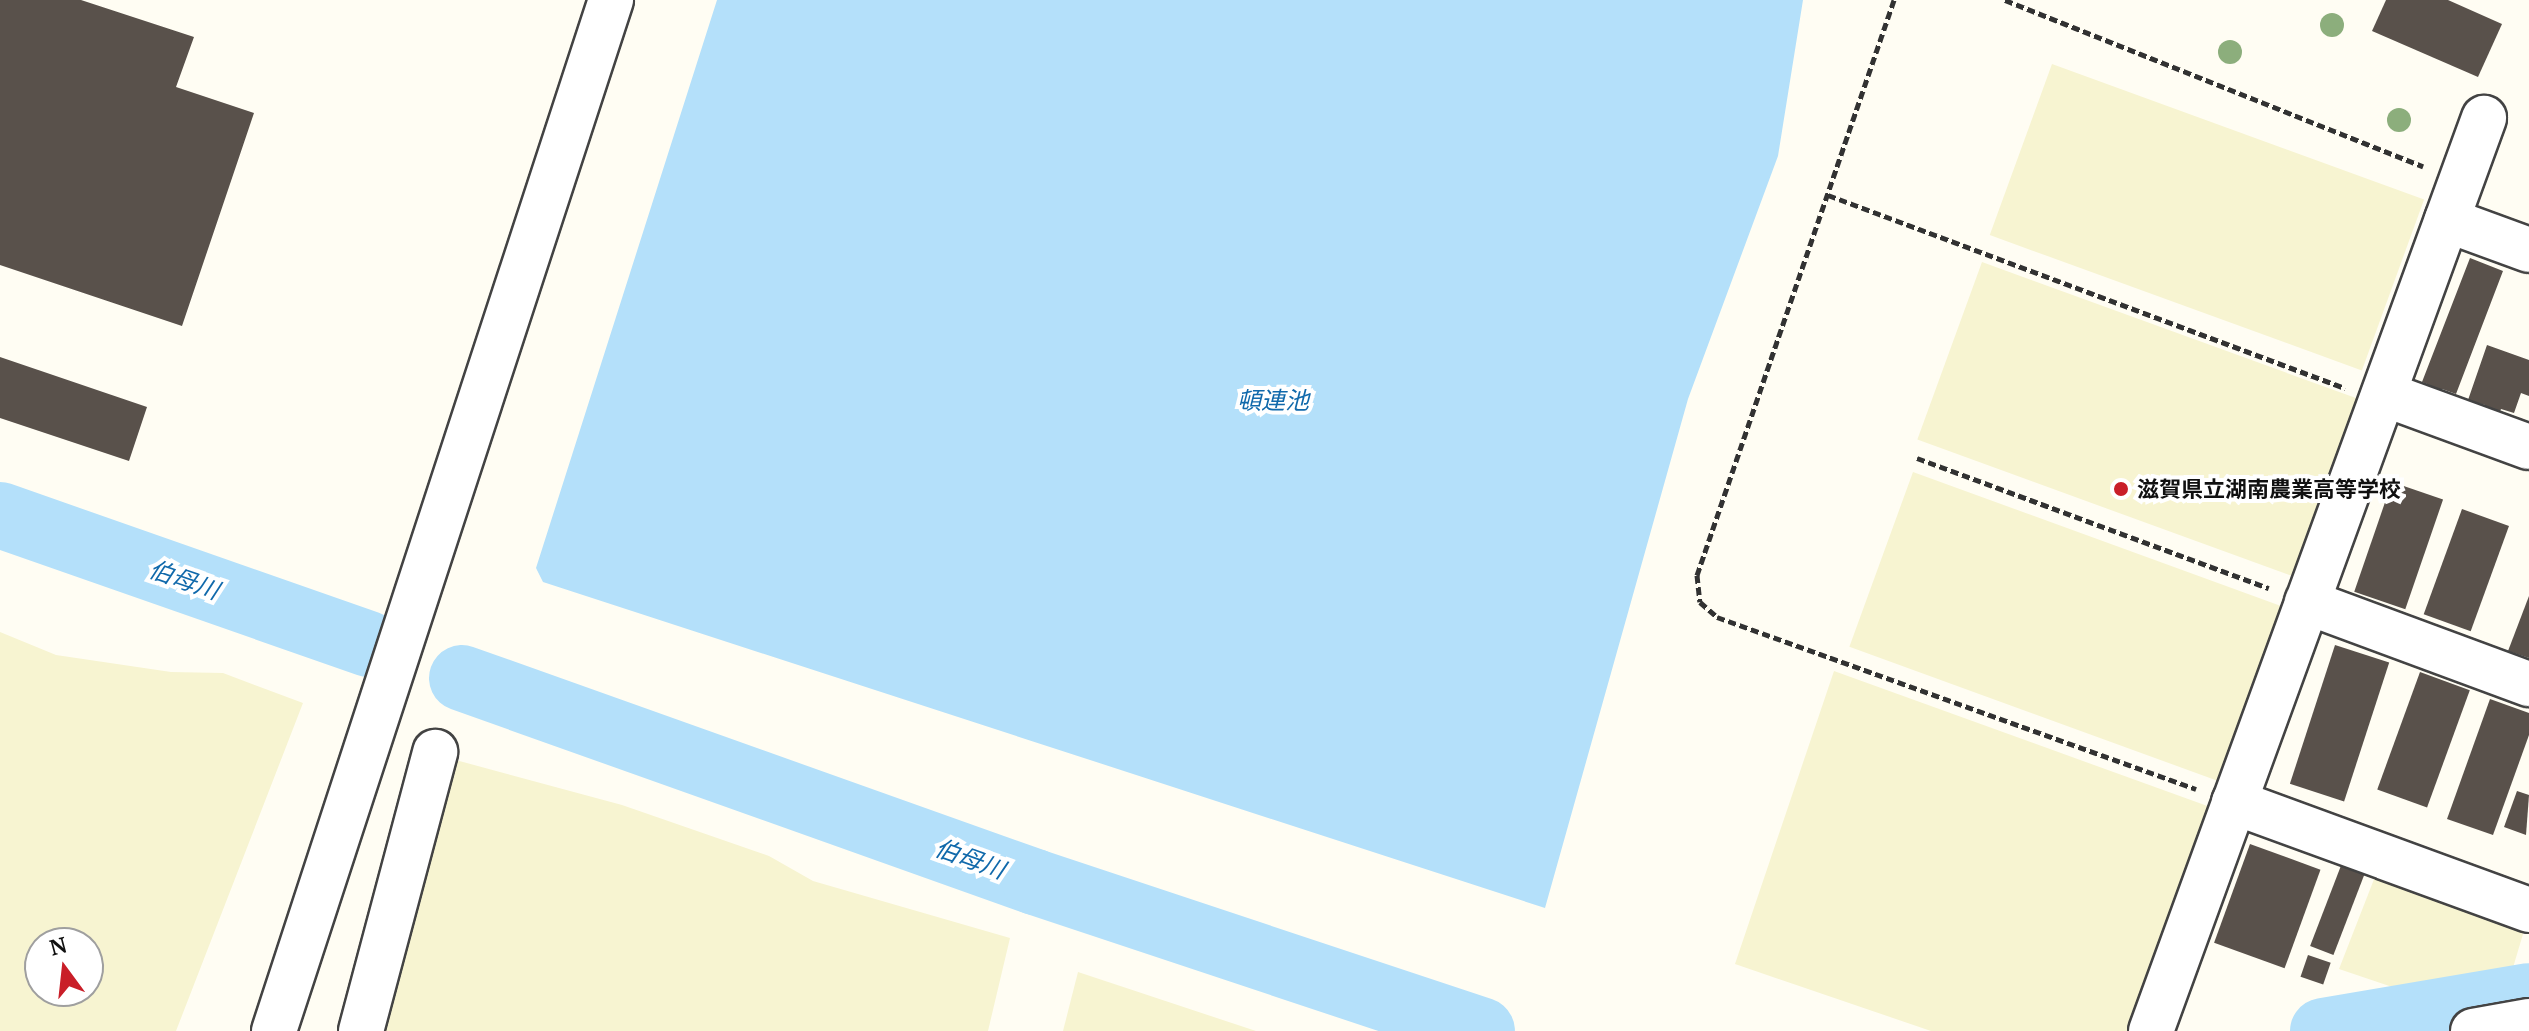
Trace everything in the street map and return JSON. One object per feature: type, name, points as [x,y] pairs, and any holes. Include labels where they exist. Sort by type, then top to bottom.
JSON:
[{"type":"street","points":[[274,1031],[611,0]]},
{"type":"street","points":[[2151,1031],[2484,118]]},
{"type":"street","points":[[2454,200],[2529,250]]},
{"type":"street","points":[[2382,398],[2529,447]]},
{"type":"street","points":[[2307,602],[2529,684]]},
{"type":"street","points":[[361,1031],[435,752]]},
{"type":"street","points":[[2234,802],[2529,910]]},
{"type":"street","points":[[2473,1031],[2529,1021]]},
{"type":"path","points":[[1894,0],[1697,575],[1700,602],[1717,617],[2234,802]]},
{"type":"path","points":[[2005,0],[2454,200]]},
{"type":"path","points":[[1828,195],[2382,398]]},
{"type":"path","points":[[1917,458],[2307,602]]},
{"type":"shaded area","points":[[2052,64],[2424,199],[2362,370],[1990,235]]},
{"type":"shaded area","points":[[1982,262],[2364,401],[2299,578],[1917,440]]},
{"type":"shaded area","points":[[1913,472],[2285,607],[2222,782],[1849,647]]},
{"type":"shaded area","points":[[0,632],[56,655],[171,672],[223,673],[303,703],[176,1031],[0,1031]]},
{"type":"shaded area","points":[[1834,671],[2213,808],[2131,1031],[1931,1031],[1735,964]]},
{"type":"shaded area","points":[[452,759],[622,805],[769,856],[813,881],[1010,938],[988,1031],[377,1031]]},
{"type":"shaded area","points":[[2378,869],[2526,924],[2509,981],[2413,994],[2339,969]]},
{"type":"shaded area","points":[[1078,972],[1256,1031],[1063,1031]]},
{"type":"water","name":"頓連池","points":[[717,0],[1803,0],[1778,156],[1688,399],[1545,908],[543,582],[536,568]]},
{"type":"building","points":[[0,0],[81,0],[194,37],[176,87],[254,113],[182,326],[0,265]]},
{"type":"building","points":[[2386,0],[2448,0],[2502,24],[2478,77],[2372,31]]},
{"type":"building","points":[[2470,258],[2503,271],[2456,394],[2442,389],[2440,394],[2425,389],[2427,384],[2422,382]]},
{"type":"building","points":[[2487,345],[2529,360],[2529,396],[2521,393],[2514,413],[2501,409],[2497,419],[2482,414],[2485,405],[2468,400]]},
{"type":"building","points":[[0,357],[147,407],[129,461],[0,418]]},
{"type":"building","points":[[2392,482],[2443,500],[2405,609],[2354,592]]},
{"type":"building","points":[[2462,509],[2509,526],[2471,631],[2424,614]]},
{"type":"building","points":[[2529,596],[2529,658],[2508,651]]},
{"type":"building","points":[[2335,645],[2389,663],[2344,801],[2290,784]]},
{"type":"building","points":[[2420,672],[2470,690],[2427,808],[2377,789]]},
{"type":"building","points":[[2490,699],[2529,713],[2529,735],[2493,835],[2447,819]]},
{"type":"building","points":[[2517,791],[2529,795],[2526,835],[2504,827]]},
{"type":"building","points":[[2250,844],[2320,870],[2285,968],[2214,943]]},
{"type":"building","points":[[2342,863],[2365,872],[2333,955],[2310,946]]},
{"type":"building","points":[[2308,955],[2331,963],[2323,985],[2301,977]]},
{"type":"waterway","name":"伯母川","points":[[0,515],[368,644]]},
{"type":"waterway","name":"伯母川","points":[[462,678],[1035,882],[1482,1031]]},
{"type":"waterway","name":"伯母川","points":[[2323,1031],[2529,996]]},
{"type":"place","name":"滋賀県立湖南農業高等学校","points":[[2121,489]]}]
